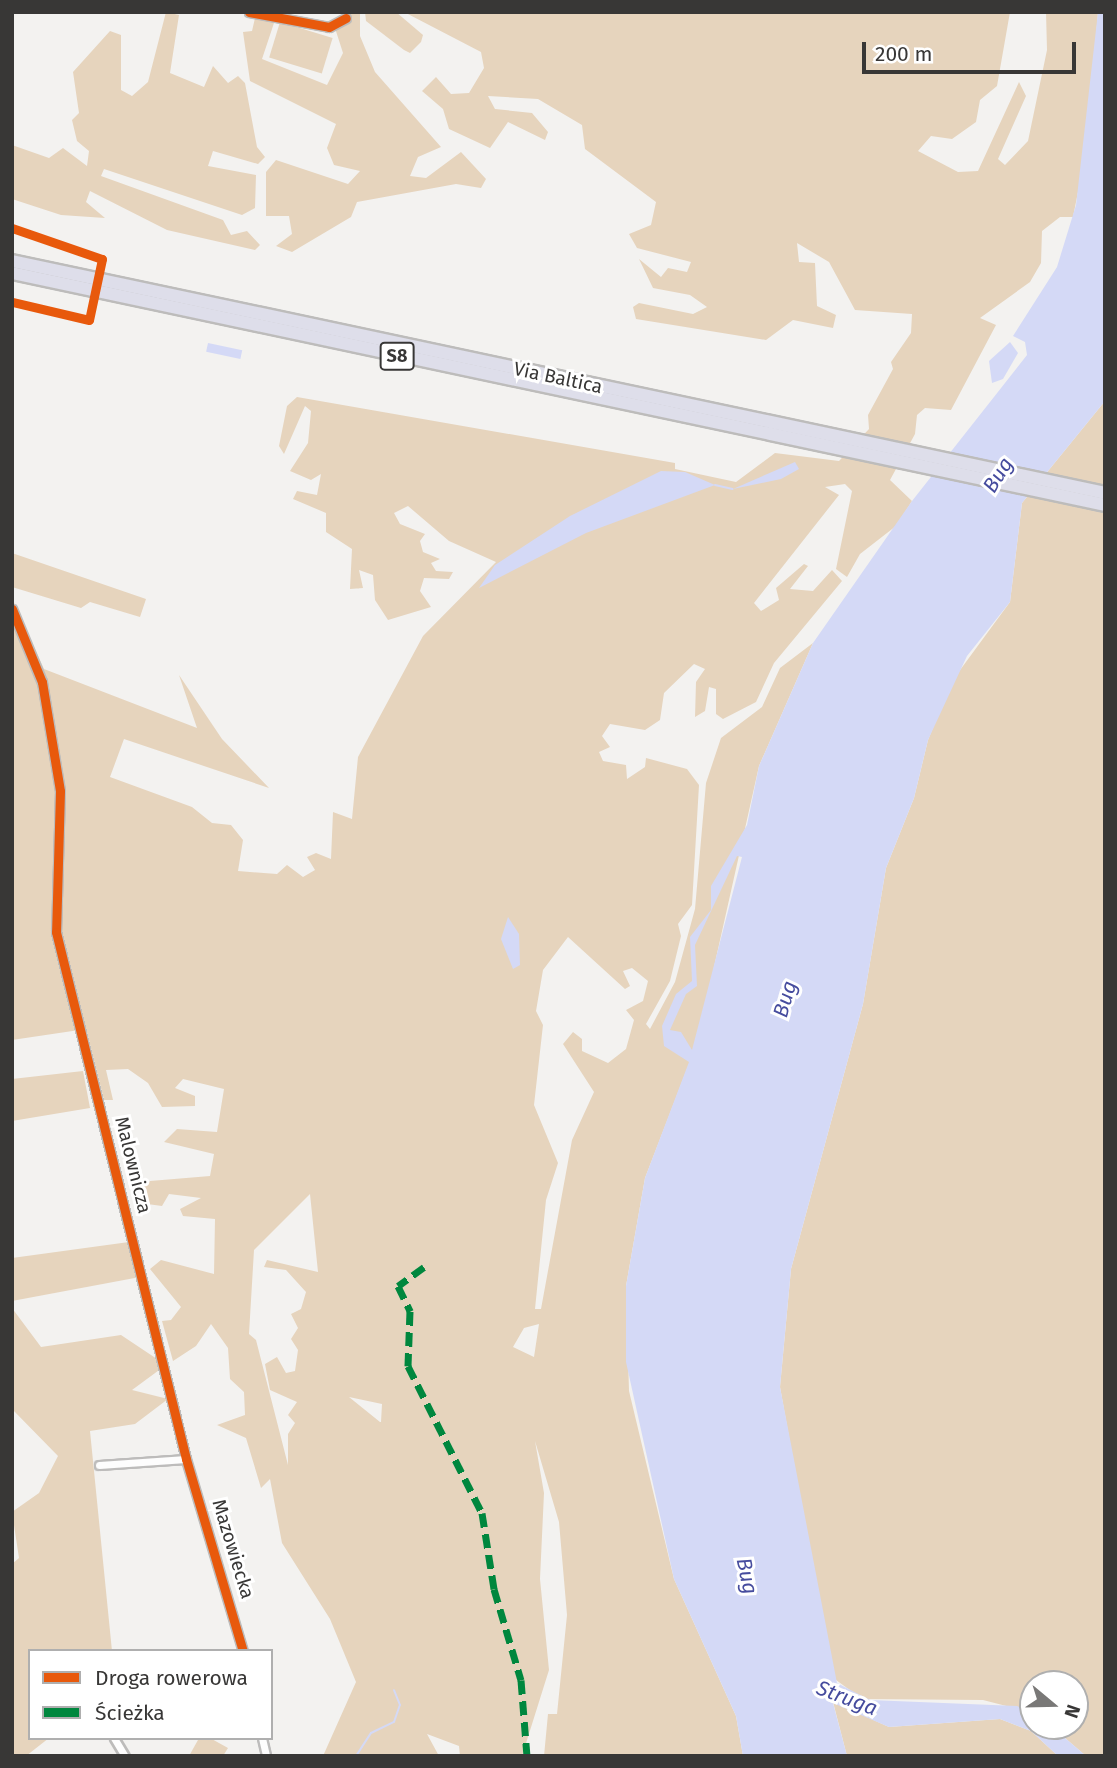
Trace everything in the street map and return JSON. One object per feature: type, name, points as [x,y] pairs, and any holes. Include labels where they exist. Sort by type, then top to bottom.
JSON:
[{"type":"highway","name":"Via Baltica","points":[[12,261],[1105,505]]},
{"type":"highway","name":"Via Baltica","points":[[12,273],[729,420],[1105,493]]},
{"type":"street","points":[[248,12],[330,27],[346,18]]},
{"type":"street","name":"Malownicza","points":[[12,609],[43,682],[54,750],[62,813],[56,879],[56,932],[186,1459]]},
{"type":"street","points":[[99,1465],[186,1459]]},
{"type":"street","name":"Mazowiecka","points":[[186,1459],[242,1649]]},
{"type":"street","points":[[115,1740],[125,1756]]},
{"type":"shaded area","points":[[166,12],[179,15],[170,73],[204,87],[213,66],[228,83],[238,76],[245,83],[257,147],[265,157],[258,164],[213,151],[208,166],[256,175],[255,208],[242,215],[104,169],[101,176],[223,220],[231,235],[247,231],[260,245],[255,250],[167,230],[90,191],[86,202],[105,218],[61,215],[12,199],[12,145],[49,158],[63,148],[87,166],[89,151],[77,141],[72,120],[79,113],[73,72],[110,31],[121,35],[121,90],[132,96],[148,82]]},
{"type":"shaded area","points":[[347,12],[360,12],[360,36],[375,72],[441,147],[418,157],[410,176],[426,178],[461,152],[486,179],[481,188],[456,184],[357,202],[351,217],[292,252],[276,246],[292,234],[289,216],[266,216],[266,172],[276,160],[348,184],[360,171],[334,165],[327,148],[336,124],[250,81],[243,32],[252,31],[255,18],[275,20],[262,59],[327,85],[343,53],[334,25]]},
{"type":"shaded area","points":[[365,12],[396,12],[423,35],[421,42],[410,53],[404,50],[366,21]]},
{"type":"shaded area","points":[[404,12],[1010,12],[997,86],[980,100],[976,122],[952,139],[931,136],[918,151],[958,172],[978,171],[1019,82],[1026,96],[998,159],[1005,165],[1028,141],[1047,50],[1046,12],[1098,12],[1087,147],[1073,217],[1060,217],[1042,231],[1041,263],[1030,282],[980,318],[996,325],[951,410],[925,408],[917,415],[915,434],[890,480],[912,501],[896,526],[860,554],[847,577],[836,569],[852,491],[845,484],[825,487],[839,495],[754,603],[761,611],[779,600],[776,588],[804,564],[808,566],[790,589],[813,591],[832,570],[842,581],[774,663],[756,702],[723,719],[716,714],[716,689],[709,687],[705,711],[695,717],[696,682],[705,669],[694,664],[664,693],[660,720],[645,730],[610,724],[602,736],[610,747],[599,752],[603,761],[626,765],[627,779],[645,767],[646,758],[687,769],[699,785],[692,905],[678,924],[681,936],[670,981],[646,1024],[650,1029],[675,982],[695,909],[706,783],[721,738],[762,707],[780,668],[813,643],[759,766],[697,1043],[645,1178],[626,1286],[629,1391],[674,1579],[736,1716],[743,1756],[544,1756],[548,1714],[557,1714],[567,1615],[559,1522],[535,1441],[544,1493],[540,1579],[549,1670],[522,1756],[460,1756],[459,1746],[427,1734],[439,1756],[323,1756],[356,1682],[330,1619],[282,1543],[270,1479],[261,1488],[246,1438],[217,1425],[245,1415],[244,1392],[230,1379],[228,1348],[211,1324],[196,1346],[173,1361],[162,1321],[171,1320],[181,1307],[150,1269],[161,1260],[214,1274],[215,1219],[183,1216],[180,1209],[201,1198],[169,1194],[162,1206],[140,1203],[140,1190],[150,1181],[210,1176],[214,1154],[164,1142],[177,1129],[217,1132],[224,1089],[183,1079],[175,1088],[195,1096],[195,1106],[162,1107],[148,1083],[128,1069],[106,1070],[113,1100],[104,1100],[86,1029],[12,1040],[12,598],[44,669],[197,728],[179,675],[222,739],[269,788],[124,739],[110,777],[192,807],[212,823],[231,825],[243,840],[238,871],[277,874],[287,865],[303,877],[315,870],[307,857],[316,853],[331,859],[333,812],[352,819],[358,757],[423,636],[496,562],[449,541],[408,506],[394,513],[400,524],[425,534],[420,541],[423,552],[440,559],[431,563],[436,571],[453,572],[449,579],[424,578],[420,591],[431,607],[388,620],[375,600],[373,575],[359,570],[363,588],[350,589],[352,549],[326,532],[326,513],[293,499],[297,491],[317,495],[321,474],[311,480],[290,471],[308,443],[311,411],[305,406],[284,454],[279,446],[287,406],[297,397],[675,463],[675,469],[736,482],[775,453],[839,461],[869,429],[868,415],[893,369],[891,362],[911,333],[912,314],[855,310],[829,262],[797,243],[799,262],[815,263],[817,306],[836,315],[833,328],[793,320],[766,340],[636,319],[633,307],[639,303],[693,314],[707,307],[690,295],[653,288],[639,259],[661,277],[668,268],[687,272],[691,262],[637,248],[629,234],[651,225],[656,202],[585,149],[582,125],[538,99],[488,96],[495,109],[532,113],[548,132],[545,140],[508,122],[490,148],[449,129],[443,109],[422,91],[436,77],[451,94],[469,93],[484,68],[481,52]],"holes":[[[568,937],[625,989],[630,986],[623,971],[632,968],[648,981],[643,1001],[626,1010],[634,1020],[626,1049],[608,1063],[582,1051],[582,1039],[573,1032],[563,1044],[594,1092],[572,1140],[541,1309],[535,1309],[546,1200],[558,1163],[534,1105],[543,1025],[536,1011],[543,970]],[[310,1194],[318,1272],[267,1260],[264,1267],[286,1270],[306,1292],[301,1309],[291,1314],[298,1328],[291,1339],[298,1350],[295,1371],[286,1373],[277,1357],[265,1364],[270,1390],[297,1402],[288,1415],[295,1423],[288,1434],[288,1465],[256,1340],[249,1334],[254,1250]],[[539,1324],[534,1357],[513,1347],[524,1328]],[[349,1397],[382,1404],[380,1422]]]},
{"type":"shaded area","points":[[280,22],[333,38],[322,73],[269,57]]},
{"type":"shaded area","points":[[1105,401],[1105,1756],[1086,1756],[1067,1740],[1089,1740],[1089,1670],[1019,1670],[1019,1709],[983,1700],[862,1699],[832,1677],[780,1387],[791,1269],[863,1004],[886,868],[914,798],[928,740],[952,681],[1010,602],[1022,503]]},
{"type":"shaded area","points":[[12,553],[146,599],[140,617],[90,602],[81,608],[12,587]]},
{"type":"shaded area","points":[[83,1071],[90,1108],[12,1121],[12,1079]]},
{"type":"shaded area","points":[[129,1242],[140,1277],[12,1301],[12,1258]]},
{"type":"shaded area","points":[[12,1308],[41,1347],[121,1335],[166,1365],[132,1390],[168,1399],[135,1424],[90,1431],[112,1649],[28,1649],[28,1740],[46,1740],[26,1756],[12,1756],[12,1564],[19,1558],[12,1512],[39,1493],[58,1456],[12,1409]]},
{"type":"shaded area","points":[[833,1702],[889,1727],[1000,1719],[1019,1726],[1019,1740],[1041,1740],[1058,1756],[847,1756]]},
{"type":"shaded area","points":[[198,1740],[214,1740],[228,1748],[223,1756],[189,1756]]},
{"type":"water","points":[[1098,12],[1105,12],[1105,401],[1022,503],[1010,602],[967,656],[928,740],[914,798],[886,868],[863,1004],[791,1269],[780,1387],[837,1683],[870,1700],[1017,1706],[1019,1726],[1000,1719],[889,1727],[833,1703],[847,1756],[743,1756],[736,1716],[674,1579],[626,1362],[626,1286],[645,1178],[689,1062],[664,1046],[662,1026],[676,994],[692,981],[690,937],[711,910],[711,886],[747,825],[759,766],[813,643],[912,501],[1027,355],[1025,342],[1013,336],[1057,267],[1076,205]],"holes":[[[737,856],[742,857],[692,1050],[681,1032],[670,1030],[686,994],[697,986],[695,945]]]},
{"type":"water","points":[[1010,342],[1018,353],[1003,379],[992,383],[989,361]]},
{"type":"water","points":[[208,343],[242,350],[240,359],[206,352]]},
{"type":"water","points":[[795,462],[799,469],[781,479],[733,489]]},
{"type":"water","points":[[661,471],[685,472],[715,485],[586,533],[479,588],[495,565],[570,516]]},
{"type":"water","points":[[508,917],[519,934],[520,965],[513,969],[501,939]]},
{"type":"water","points":[[1041,1740],[1067,1740],[1086,1756],[1058,1756]]},
{"type":"waterway","points":[[715,485],[733,489]]},
{"type":"waterway","points":[[356,1756],[371,1733],[394,1722],[400,1705],[394,1690]]},
{"type":"marked path","points":[[424,1267],[398,1286],[410,1311],[408,1366],[482,1513],[494,1589],[521,1680],[527,1756]]},
{"type":"cycle path","points":[[249,12],[329,27],[346,18]]},
{"type":"cycle path","points":[[12,228],[102,259],[89,320],[12,302]]},
{"type":"cycle path","points":[[12,609],[42,682],[60,791],[56,932],[186,1459],[242,1649]]},
{"type":"water label","name":"Bug","points":[[998,475]]},
{"type":"water label","name":"Bug","points":[[785,999]]},
{"type":"water label","name":"Bug","points":[[747,1576]]},
{"type":"water label","name":"Struga","points":[[847,1698]]}]
